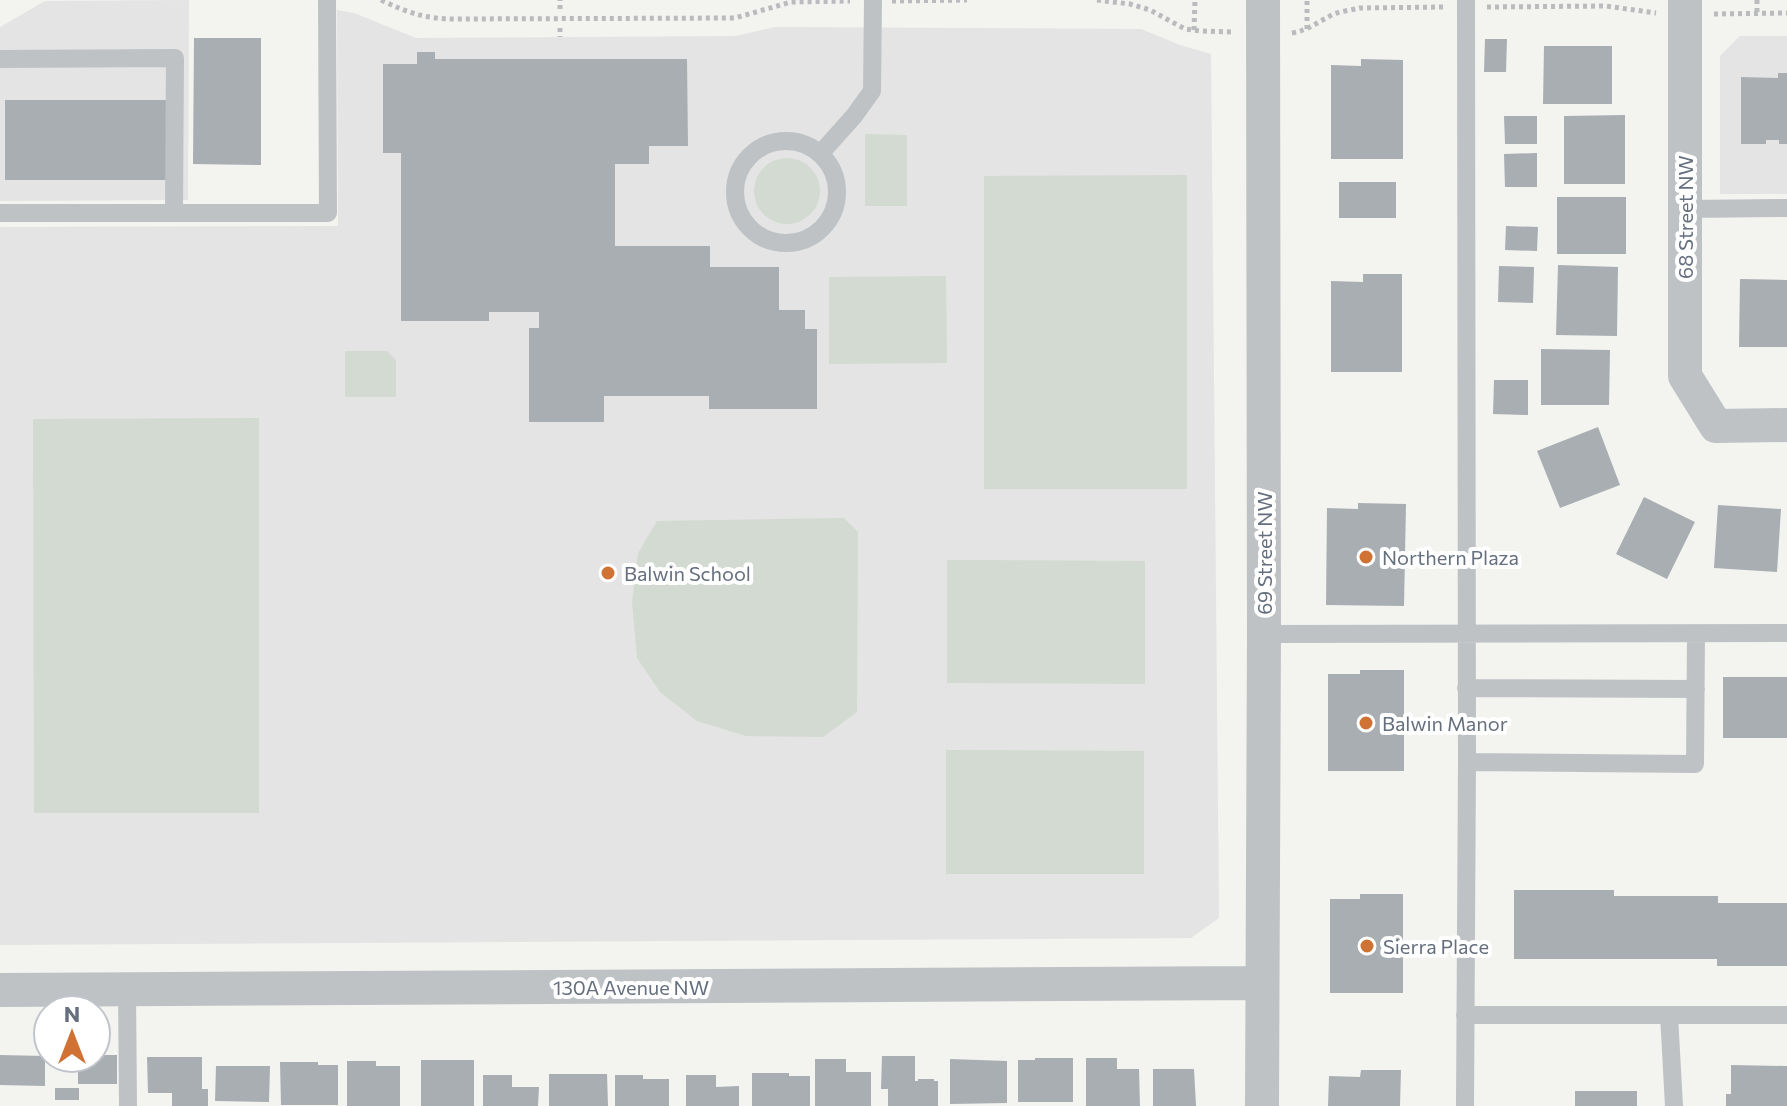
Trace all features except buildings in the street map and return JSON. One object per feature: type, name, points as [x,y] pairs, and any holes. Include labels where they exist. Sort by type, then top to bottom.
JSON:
[{"type":"street","name":"68 Street NW","points":[[1686,7],[1685,376],[1716,426],[1787,425]]},
{"type":"street","name":"69 Street NW","points":[[1262,1106],[1263,16]]},
{"type":"street","name":"130A Avenue NW","points":[[0,990],[1262,983]]},
{"type":"lane","points":[[0,213],[328,213],[327,0]]},
{"type":"lane","points":[[820,154],[872,91],[873,0]]},
{"type":"lane","points":[[1465,1106],[1466,3]]},
{"type":"lane","points":[[0,59],[175,58],[174,213]]},
{"type":"lane","points":[[793,141],[820,154],[835,179],[836,194],[834,208],[817,232],[804,239],[776,242],[751,229],[742,218],[735,191],[737,177],[752,153],[765,145],[793,141]]},
{"type":"lane","points":[[1685,209],[1787,208]]},
{"type":"lane","points":[[1264,634],[1787,633]]},
{"type":"lane","points":[[1467,762],[1695,764],[1696,634]]},
{"type":"lane","points":[[1466,688],[1696,689]]},
{"type":"lane","points":[[127,989],[128,1106]]},
{"type":"lane","points":[[1465,1015],[1787,1015]]},
{"type":"lane","points":[[1669,1015],[1674,1106]]},
{"type":"path","points":[[381,0],[415,15],[435,19],[721,18],[745,16],[791,2],[967,0]]},
{"type":"path","points":[[560,0],[560,9]]},
{"type":"path","points":[[1097,0],[1150,10],[1185,29],[1194,30],[1263,16],[1294,33],[1334,14],[1360,8],[1466,3],[1618,3],[1652,13],[1686,7],[1757,14],[1787,13]]},
{"type":"path","points":[[1194,30],[1195,0]]},
{"type":"path","points":[[1307,0],[1307,29]]},
{"type":"path","points":[[1757,0],[1757,14]]},
{"type":"path","points":[[560,28],[560,37]]},
{"type":"shaded area","points":[[189,0],[188,200],[0,201],[0,27],[45,1]]},
{"type":"shaded area","name":"Balwin School","points":[[337,10],[354,13],[416,38],[736,36],[775,27],[1141,29],[1211,54],[1219,918],[1191,938],[0,945],[0,227],[338,226]]},
{"type":"shaded area","points":[[1740,36],[1787,36],[1787,194],[1720,194],[1720,56]]},
{"type":"shaded area","points":[[865,134],[907,135],[907,206],[865,206]]},
{"type":"shaded area","points":[[787,158],[800,161],[810,168],[817,178],[820,191],[817,204],[810,214],[800,221],[787,224],[774,221],[764,214],[757,204],[754,191],[757,178],[764,168],[774,161]]},
{"type":"shaded area","points":[[1187,175],[1187,489],[984,489],[984,176]]},
{"type":"shaded area","points":[[946,276],[947,363],[829,364],[829,277]]},
{"type":"shaded area","points":[[345,351],[387,351],[396,360],[396,397],[345,397]]},
{"type":"shaded area","points":[[259,418],[259,813],[34,813],[33,419]]},
{"type":"shaded area","points":[[844,518],[858,532],[857,712],[823,737],[746,736],[697,721],[660,692],[637,658],[632,602],[638,553],[657,521]]},
{"type":"shaded area","points":[[947,560],[1145,561],[1145,684],[947,683]]},
{"type":"shaded area","points":[[946,750],[1144,751],[1144,874],[946,874]]},
{"type":"place","name":"Northern Plaza","points":[[1366,557]]},
{"type":"place","name":"Balwin School","points":[[608,573]]},
{"type":"place","name":"Balwin Manor","points":[[1366,723]]},
{"type":"place","name":"Sierra Place","points":[[1367,946]]}]
